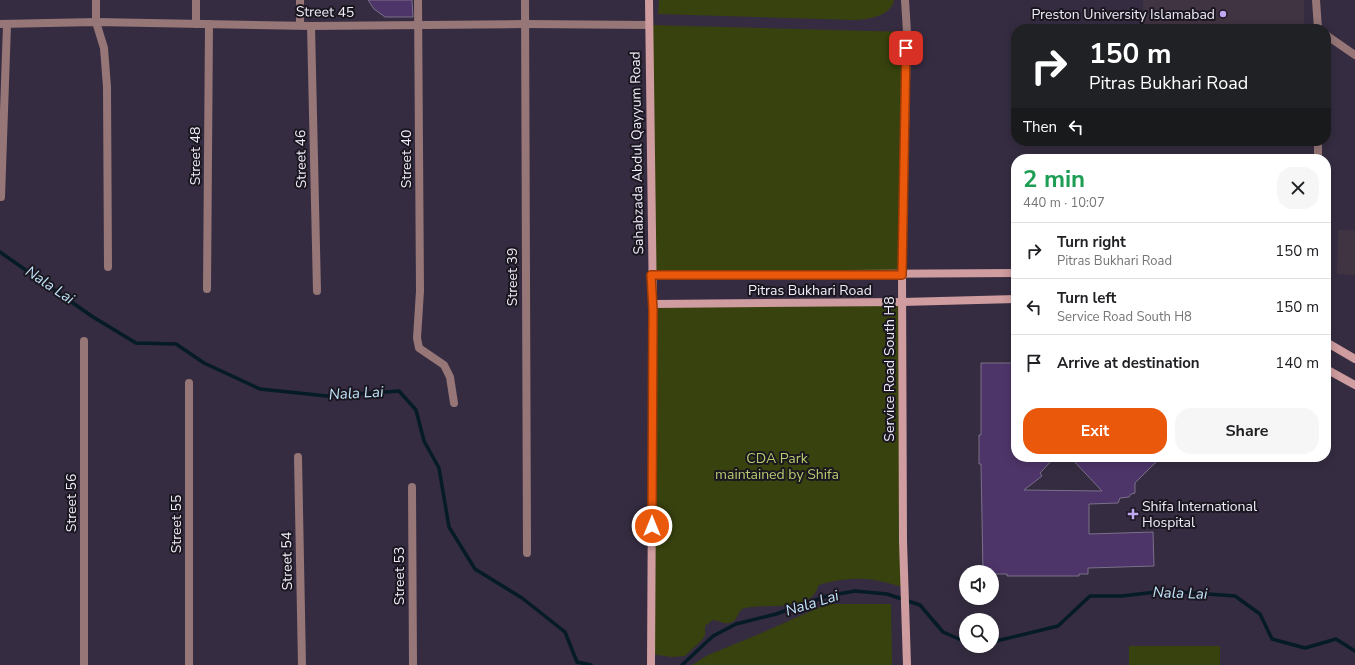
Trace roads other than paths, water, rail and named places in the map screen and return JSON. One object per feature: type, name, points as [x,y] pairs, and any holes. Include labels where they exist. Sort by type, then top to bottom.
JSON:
[{"type":"street","points":[[96,0],[96,22],[104,48],[107,86],[108,267]]},
{"type":"street","points":[[196,0],[196,24]]},
{"type":"street","points":[[300,0],[300,25]]},
{"type":"street","name":"Street 40","points":[[418,0],[420,291],[417,338],[419,348],[444,365],[450,377],[454,403]]},
{"type":"street","name":"Street 39","points":[[525,0],[527,554]]},
{"type":"street","name":"Sahabzada Abdul Qayyum Road","points":[[649,0],[651,275],[653,304],[650,613],[651,665]]},
{"type":"street","name":"Service Road South H8","points":[[905,0],[907,32],[902,302],[903,541],[907,665]]},
{"type":"street","points":[[1316,0],[1318,24]]},
{"type":"street","name":"Street 45","points":[[3,25],[96,22],[311,26],[525,24],[649,25]]},
{"type":"street","name":"Street 48","points":[[207,289],[208,24]]},
{"type":"street","points":[[2,197],[3,25]]},
{"type":"street","name":"Street 46","points":[[311,26],[317,291]]},
{"type":"street","points":[[1331,38],[1355,55]]},
{"type":"street","name":"Pitras Bukhari Road","points":[[651,275],[902,275],[1011,273]]},
{"type":"street","name":"Pitras Bukhari Road","points":[[653,304],[902,302],[1011,299]]},
{"type":"street","name":"Street 56","points":[[84,341],[84,665]]},
{"type":"street","points":[[1331,345],[1355,359]]},
{"type":"street","points":[[1331,372],[1355,385]]},
{"type":"street","name":"Street 55","points":[[188,383],[189,665]]},
{"type":"street","name":"Street 54","points":[[298,457],[302,665]]},
{"type":"street","name":"Street 53","points":[[412,487],[413,665]]},
{"type":"waterway","name":"Nala Lai","points":[[0,252],[93,317],[136,343],[176,344],[204,363],[260,389],[327,396],[399,391],[416,410],[424,441],[439,468],[449,527],[475,569],[522,598],[565,632],[577,662],[591,665]]},
{"type":"waterway","name":"Nala Lai","points":[[682,665],[713,636],[736,624],[776,614],[827,596],[855,591],[887,594],[920,605],[943,632],[959,639]]},
{"type":"waterway","name":"Nala Lai","points":[[999,640],[1058,626],[1090,596],[1122,596],[1165,591],[1235,596],[1260,614],[1272,639],[1305,648],[1336,639],[1355,651]]},
{"type":"place","name":"Preston University Islamabad","points":[[1223,14]]},
{"type":"place","name":"Shifa International Hospital","points":[[1133,514]]},
{"type":"park label","name":"CDA Park maintained by Shifa","points":[[777,466]]}]
